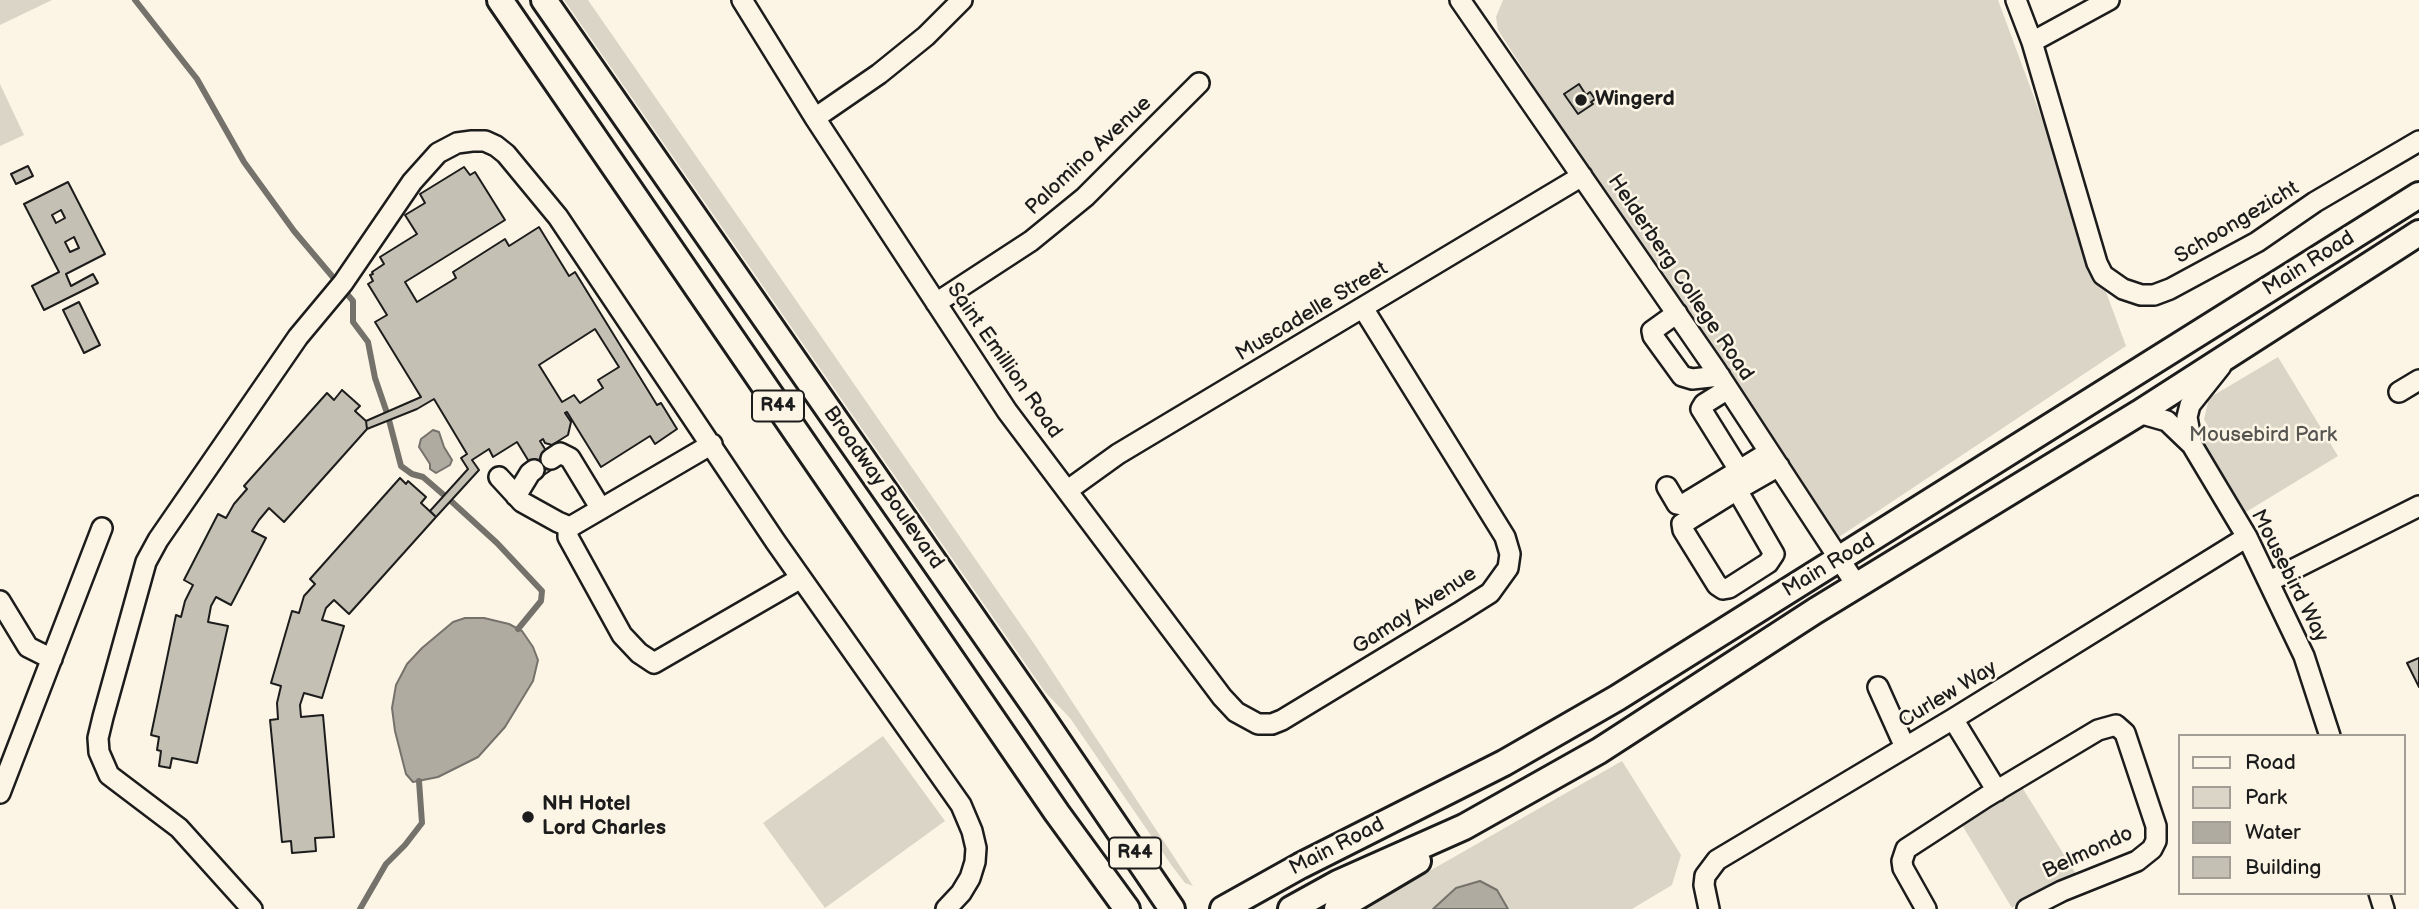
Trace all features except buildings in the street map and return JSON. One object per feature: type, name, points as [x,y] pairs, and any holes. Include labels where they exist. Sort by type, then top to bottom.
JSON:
[{"type":"main road","name":"Broadway Boulevard","points":[[500,0],[1056,813],[1127,909]]},
{"type":"main road","name":"Broadway Boulevard","points":[[544,0],[1172,909]]},
{"type":"main road","name":"Main Road","points":[[1223,909],[1300,866],[1504,763],[1617,698],[2419,195]]},
{"type":"main road","name":"Main Road","points":[[1291,909],[1338,883],[1464,827],[1599,751],[1857,586],[2139,413],[2419,233]]},
{"type":"main road","points":[[1337,909],[1429,854],[1464,827]]},
{"type":"street","name":"Saint Emillion Road","points":[[742,0],[815,118],[1007,411],[1222,697],[1236,712],[1258,724]]},
{"type":"street","points":[[815,118],[879,74],[926,36],[962,0]]},
{"type":"street","name":"Schoongezicht","points":[[2016,0],[2032,43],[2097,262],[2111,282],[2141,295],[2154,295],[2170,289],[2215,267],[2315,202],[2419,141]]},
{"type":"street","points":[[2032,43],[2109,0]]},
{"type":"street","name":"Helderberg College Road","points":[[1467,2],[1724,383],[1857,586]]},
{"type":"street","name":"Palomino Avenue","points":[[936,303],[1031,241],[1074,206],[1199,83]]},
{"type":"street","points":[[252,909],[188,844],[110,775],[99,752],[98,738],[146,562],[158,540],[298,337],[343,284],[412,182],[438,153],[457,143],[472,141],[485,141],[506,154],[558,217],[801,578],[961,805],[976,848],[975,862],[970,878],[946,909]]},
{"type":"street","name":"Muscadelle Street","points":[[1068,490],[1118,454],[1582,176]]},
{"type":"street","name":"Gamay Avenue","points":[[1258,724],[1272,724],[1282,720],[1460,612],[1489,593],[1508,568],[1510,554],[1506,537],[1363,308]]},
{"type":"street","points":[[1677,313],[1652,331],[1653,336],[1685,378],[1724,383]]},
{"type":"street","name":"Mousebird Way","points":[[2192,444],[2187,417],[2190,405],[2231,354]]},
{"type":"street","points":[[2399,392],[2419,380]]},
{"type":"street","points":[[1724,383],[1701,409],[1739,470]]},
{"type":"street","name":"Mousebird Way","points":[[2139,413],[2167,421],[2192,444],[2270,581],[2304,656],[2329,734]]},
{"type":"street","points":[[712,444],[570,527],[568,537],[622,635],[639,653],[654,663],[801,578]]},
{"type":"street","points":[[551,459],[560,453],[570,458],[601,509]]},
{"type":"street","points":[[1667,487],[1677,504],[1682,505],[1739,470],[1774,459]]},
{"type":"street","points":[[1737,491],[1774,554],[1764,566],[1723,589],[1717,585],[1682,525],[1737,491],[1774,459]]},
{"type":"street","points":[[516,496],[534,470]]},
{"type":"street","points":[[499,477],[516,496],[532,508],[570,527]]},
{"type":"street","points":[[2270,581],[2419,506]]},
{"type":"street","points":[[0,793],[102,528]]},
{"type":"street","name":"Curlew Way","points":[[1709,909],[1704,895],[1705,876],[1717,860],[1953,719],[2247,537]]},
{"type":"street","points":[[0,601],[28,647],[52,659]]},
{"type":"street","points":[[1878,687],[1905,747]]},
{"type":"street","points":[[1953,719],[1997,791]]},
{"type":"street","name":"Belmondo","points":[[1926,909],[1903,868],[1902,860],[1906,849],[2098,730],[2116,725],[2125,733],[2156,826],[2156,841],[2144,856],[2027,909]]},
{"type":"green space","points":[[0,0],[52,0],[0,25]]},
{"type":"green space","points":[[564,0],[588,0],[1037,648],[1193,886],[1185,883],[1172,866],[1070,718],[1045,692]]},
{"type":"green space","points":[[1503,0],[1998,0],[2126,346],[1830,543],[1498,30],[1496,17]]},
{"type":"green space","points":[[0,84],[24,135],[0,146]]},
{"type":"green space","name":"Mousebird Park","points":[[2278,357],[2338,456],[2246,512],[2200,436],[2210,430],[2204,419],[2209,398]]},
{"type":"green space","points":[[883,736],[945,821],[825,908],[763,823]]},
{"type":"green space","points":[[1622,761],[1681,855],[1672,885],[1632,909],[1363,909]]},
{"type":"green space","points":[[2020,784],[2076,874],[2033,893],[2012,908],[1959,820]]},
{"type":"water","points":[[433,430],[439,432],[452,460],[450,465],[436,473],[430,469],[430,464],[419,447],[421,439]]},
{"type":"water","points":[[465,618],[484,618],[509,624],[522,631],[538,660],[533,681],[505,727],[478,757],[438,777],[413,782],[406,774],[395,731],[392,708],[396,685],[407,664],[422,648],[453,622]]},
{"type":"water","points":[[1480,881],[1497,890],[1508,909],[1433,909],[1456,888]]},
{"type":"waterway","points":[[135,0],[197,79],[244,162],[294,231],[353,301],[353,322],[368,342],[375,378],[387,413]]},
{"type":"waterway","points":[[389,420],[401,466],[412,474],[423,477],[445,496]]},
{"type":"waterway","points":[[451,501],[497,543],[542,591],[541,601],[518,629]]},
{"type":"waterway","points":[[360,909],[386,864],[422,823],[419,781]]},
{"type":"place","name":"Wingerd","points":[[1581,100]]},
{"type":"place","name":"NH Hotel Lord Charles","points":[[528,817]]}]
